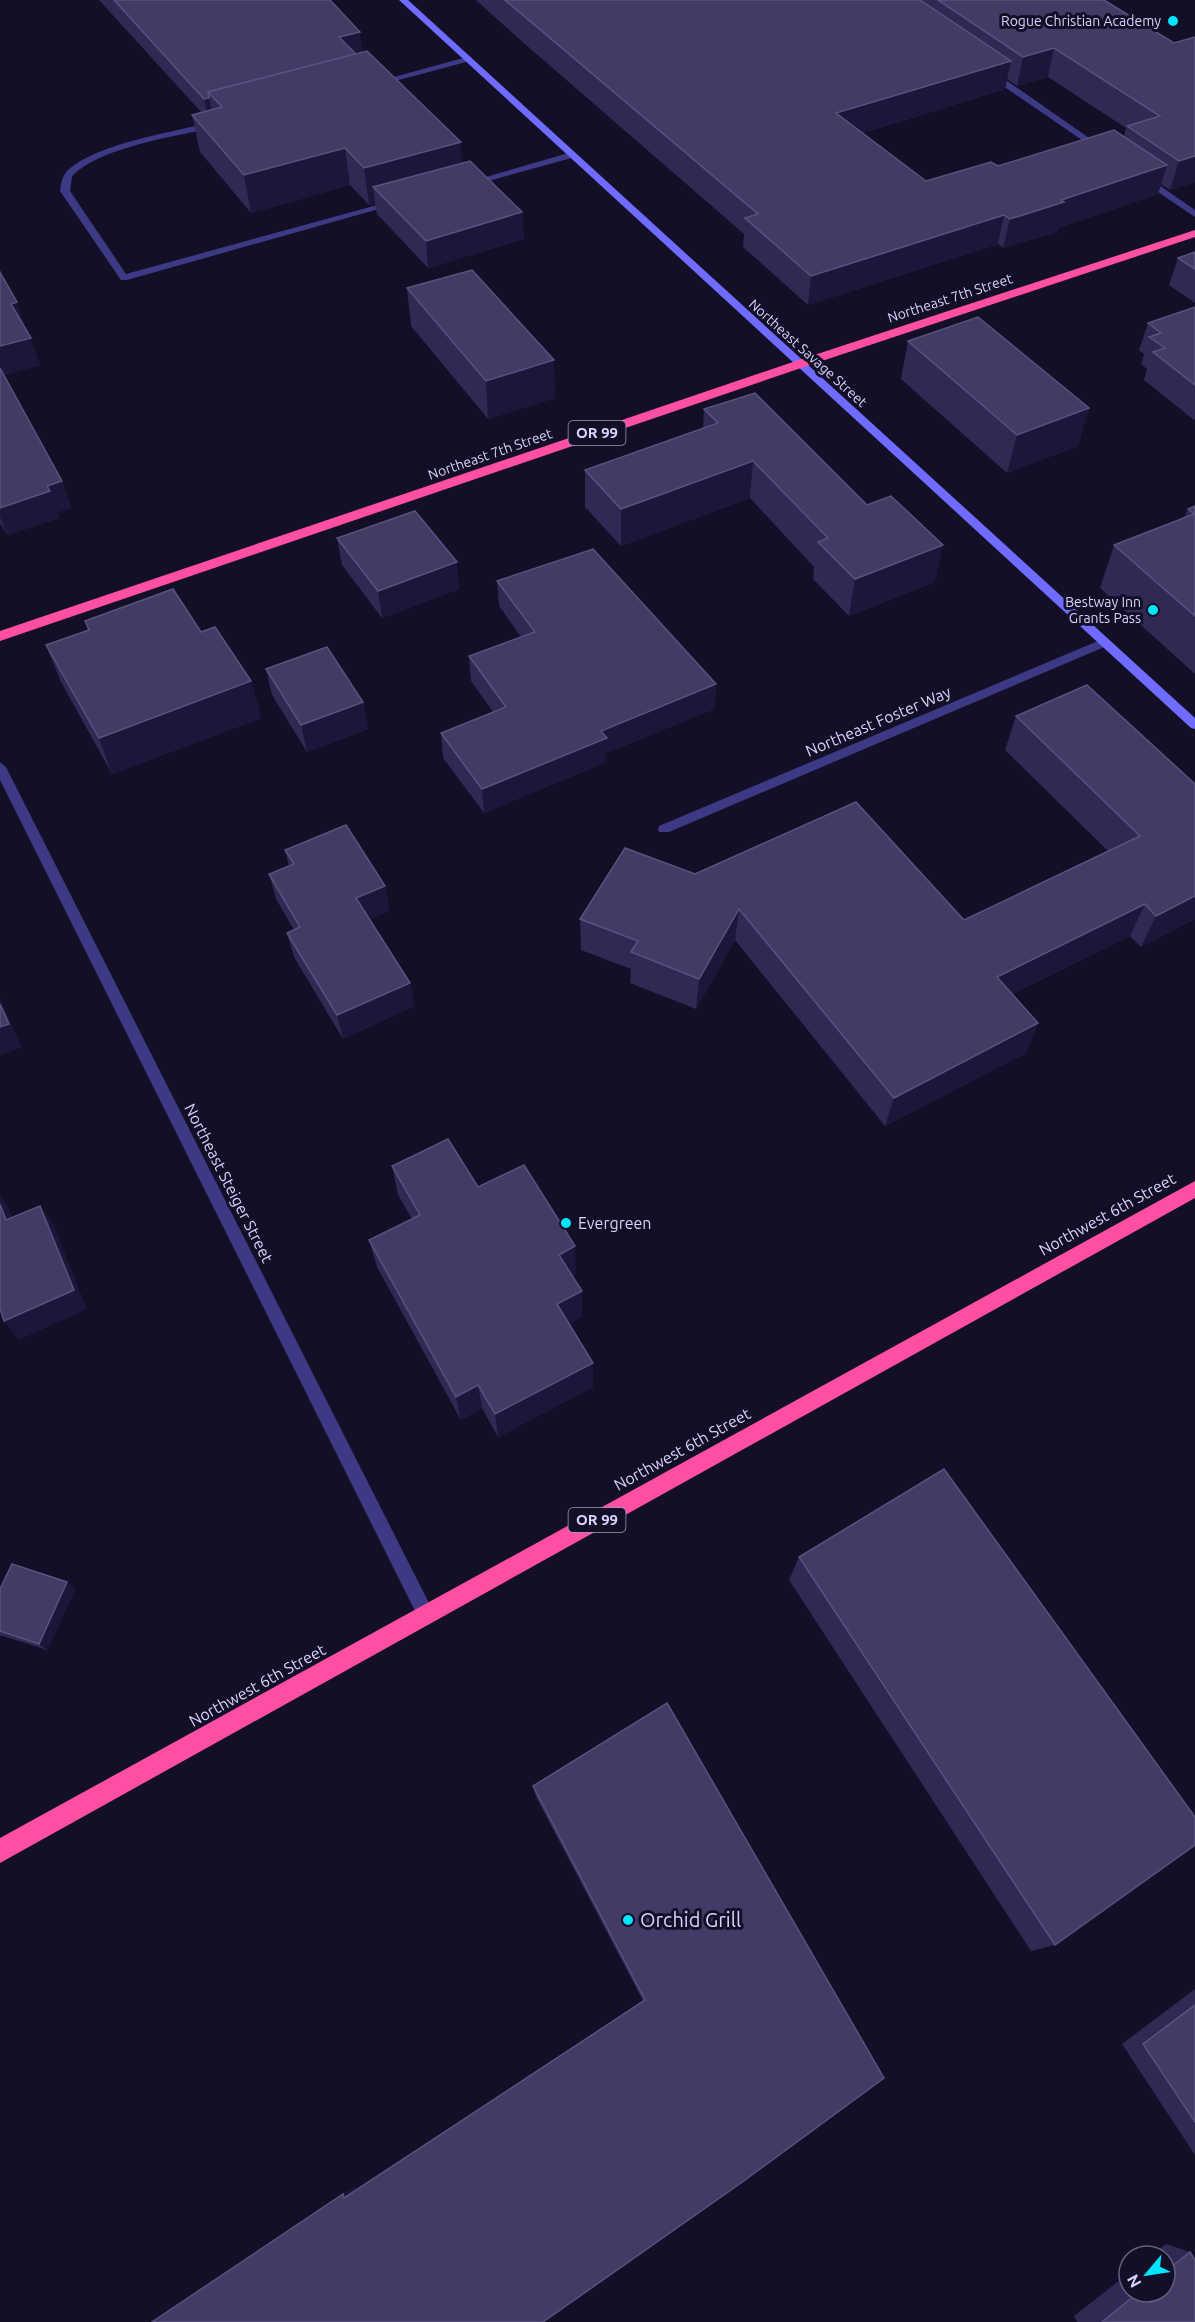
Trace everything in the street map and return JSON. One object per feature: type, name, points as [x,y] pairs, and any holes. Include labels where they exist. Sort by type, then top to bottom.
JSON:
[{"type":"highway","name":"Northeast 7th Street","points":[[0,636],[1195,232]]},
{"type":"highway","name":"Northwest 6th Street","points":[[0,1851],[1195,1189]]},
{"type":"street","name":"Northeast Savage Street","points":[[403,0],[1195,725]]},
{"type":"street","points":[[363,86],[467,59]]},
{"type":"street","points":[[981,67],[1109,154]]},
{"type":"street","points":[[224,122],[101,154],[71,171],[64,181],[65,191],[124,278],[410,199]]},
{"type":"street","points":[[456,187],[572,155]]},
{"type":"street","points":[[1138,175],[1195,214]]},
{"type":"street","name":"Northeast Foster Way","points":[[664,829],[1105,642]]},
{"type":"street","name":"Northeast Steiger Street","points":[[0,767],[426,1615]]},
{"type":"building","points":[[114,0],[330,0],[360,32],[339,37],[356,54],[208,92],[209,98],[204,99]]},
{"type":"building","points":[[505,0],[920,0],[1011,61],[836,113],[926,181],[991,162],[998,166],[1114,130],[1167,165],[1010,219],[1004,215],[811,276],[745,218],[758,214]]},
{"type":"building","points":[[938,0],[1104,0],[1174,43],[1195,37],[1195,156],[1179,161],[1127,126],[1160,116],[1054,48],[1023,57]]},
{"type":"building","points":[[367,51],[461,142],[364,168],[345,148],[244,175],[192,115],[222,107],[208,92]]},
{"type":"building","points":[[470,161],[522,212],[426,241],[373,187]]},
{"type":"building","points":[[1195,252],[1195,269],[1178,258]]},
{"type":"building","points":[[472,270],[554,360],[486,381],[407,288]]},
{"type":"building","points":[[0,272],[17,302],[11,304],[31,338],[0,346]]},
{"type":"building","points":[[1195,307],[1195,385],[1153,352],[1165,348],[1149,337],[1161,333],[1148,323]]},
{"type":"building","points":[[978,317],[1089,408],[1017,435],[908,341]]},
{"type":"building","points":[[0,368],[62,481],[47,486],[50,491],[0,508]]},
{"type":"building","points":[[755,393],[867,505],[891,496],[943,545],[855,579],[818,542],[828,538],[753,461],[621,509],[585,470],[718,423],[704,409]]},
{"type":"building","points":[[1195,506],[1195,616],[1114,545],[1194,514],[1188,509]]},
{"type":"building","points":[[415,511],[457,562],[378,591],[337,538]]},
{"type":"building","points":[[593,549],[716,684],[601,731],[607,738],[482,789],[441,733],[506,707],[469,656],[535,632],[497,581]]},
{"type":"building","points":[[173,589],[201,632],[215,627],[251,681],[99,738],[46,645],[89,630],[85,621]]},
{"type":"building","points":[[327,647],[363,702],[301,725],[266,669]]},
{"type":"building","points":[[1087,685],[1195,784],[1195,896],[1156,916],[1145,904],[997,977],[1038,1023],[894,1098],[739,909],[699,979],[631,952],[638,941],[580,919],[625,848],[695,874],[856,802],[964,920],[1140,836],[1016,716]]},
{"type":"building","points":[[346,825],[385,886],[356,898],[410,983],[337,1015],[287,933],[300,927],[269,874],[294,864],[285,850]]},
{"type":"building","points":[[0,1004],[9,1024],[0,1027]]},
{"type":"building","points":[[448,1139],[478,1187],[524,1165],[575,1246],[559,1255],[582,1291],[557,1304],[593,1363],[495,1414],[478,1385],[456,1397],[369,1240],[420,1215],[392,1166]]},
{"type":"building","points":[[0,1204],[6,1220],[40,1206],[74,1290],[4,1321],[0,1309]]},
{"type":"building","points":[[944,1469],[1195,1817],[1195,1845],[1055,1945],[799,1557]]},
{"type":"building","points":[[12,1564],[67,1582],[39,1644],[0,1631],[0,1589]]},
{"type":"building","points":[[667,1703],[884,2078],[741,2183],[543,2322],[152,2322],[343,2194],[344,2198],[645,2000],[533,1786]]},
{"type":"building","points":[[1195,2005],[1195,2122],[1143,2044]]},
{"type":"building","points":[[1190,2252],[1195,2260],[1195,2322],[1102,2322],[1124,2304],[1177,2304],[1177,2262]]},
{"type":"place","name":"Rogue Christian Academy","points":[[1173,21]]},
{"type":"place","name":"Bestway Inn Grants Pass","points":[[1153,610]]},
{"type":"place","name":"Evergreen","points":[[566,1223]]},
{"type":"place","name":"Orchid Grill","points":[[628,1920]]}]
